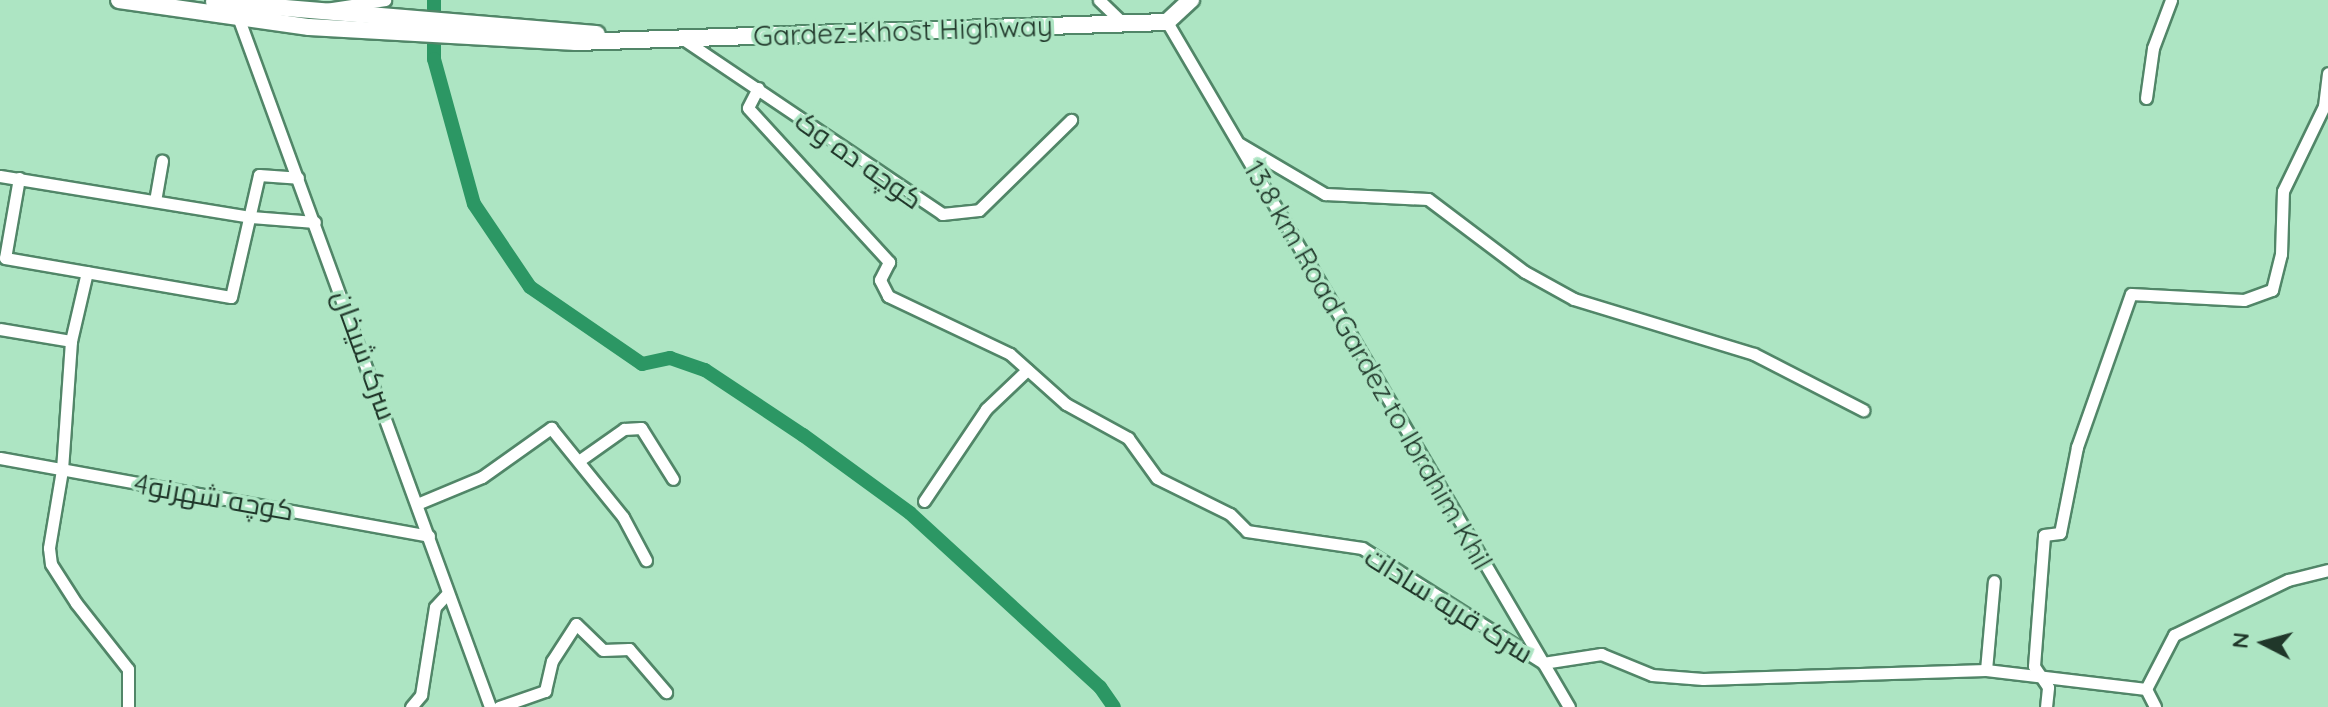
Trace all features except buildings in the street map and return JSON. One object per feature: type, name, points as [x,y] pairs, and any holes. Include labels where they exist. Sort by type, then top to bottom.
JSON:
[{"type":"highway","name":"Gardez-Khost Highway","points":[[119,0],[396,28],[576,42],[606,36],[1167,22]]},
{"type":"highway","name":"Gardez-Khost Highway","points":[[193,0],[237,11],[310,15],[396,28]]},
{"type":"highway","points":[[1167,22],[1191,0]]},
{"type":"street","points":[[310,15],[329,4],[385,0]]},
{"type":"street","points":[[1099,0],[1123,23]]},
{"type":"street","points":[[2146,98],[2153,48],[2171,0]]},
{"type":"street","name":"سرک شیخان","points":[[237,11],[490,707]]},
{"type":"street","name":"13.8 km Road Gardez to Ibrahim Khil","points":[[1167,22],[1569,707]]},
{"type":"street","name":"کوچه ده وک","points":[[679,36],[758,88],[928,210],[953,216],[979,210],[1071,120]]},
{"type":"street","points":[[2046,707],[2048,687],[2034,666],[2044,535],[2060,533],[2077,447],[2131,294],[2244,300],[2272,290],[2281,254],[2283,191],[2324,106],[2328,73]]},
{"type":"street","name":"سرک قریه سادات","points":[[758,88],[748,108],[889,262],[880,280],[888,296],[1010,354],[1066,404],[1128,438],[1157,478],[1230,514],[1247,531],[1362,548],[1543,663]]},
{"type":"street","points":[[1238,142],[1325,194],[1428,199],[1525,272],[1574,299],[1754,354],[1863,410]]},
{"type":"street","points":[[155,201],[162,161]]},
{"type":"street","points":[[19,178],[5,258],[234,296],[248,216],[259,175],[298,178]]},
{"type":"street","points":[[0,176],[248,216],[315,222]]},
{"type":"street","points":[[87,272],[71,341],[62,470],[51,564],[128,669],[128,707]]},
{"type":"street","points":[[0,329],[71,341]]},
{"type":"street","points":[[924,501],[986,409],[1027,370]]},
{"type":"street","points":[[417,504],[482,477],[551,428],[580,460],[646,560]]},
{"type":"street","points":[[580,460],[624,429],[641,428],[673,479]]},
{"type":"street","name":"کوچه شهرنو4","points":[[0,458],[429,536]]},
{"type":"street","points":[[2146,689],[2174,635],[2288,580],[2328,570]]},
{"type":"street","points":[[1986,670],[1994,581]]},
{"type":"street","points":[[411,707],[421,695],[435,607],[448,593]]},
{"type":"street","points":[[499,707],[545,691],[552,661],[576,624],[603,650],[629,649],[666,692]]},
{"type":"street","points":[[1543,663],[1601,654],[1652,675],[1703,679],[1986,670],[2146,689]]},
{"type":"street","points":[[2146,689],[2155,707]]},
{"type":"waterway","points":[[434,0],[434,59],[474,204],[530,287],[642,364],[670,358],[705,370],[803,435],[910,513],[1100,687],[1114,707]]}]
